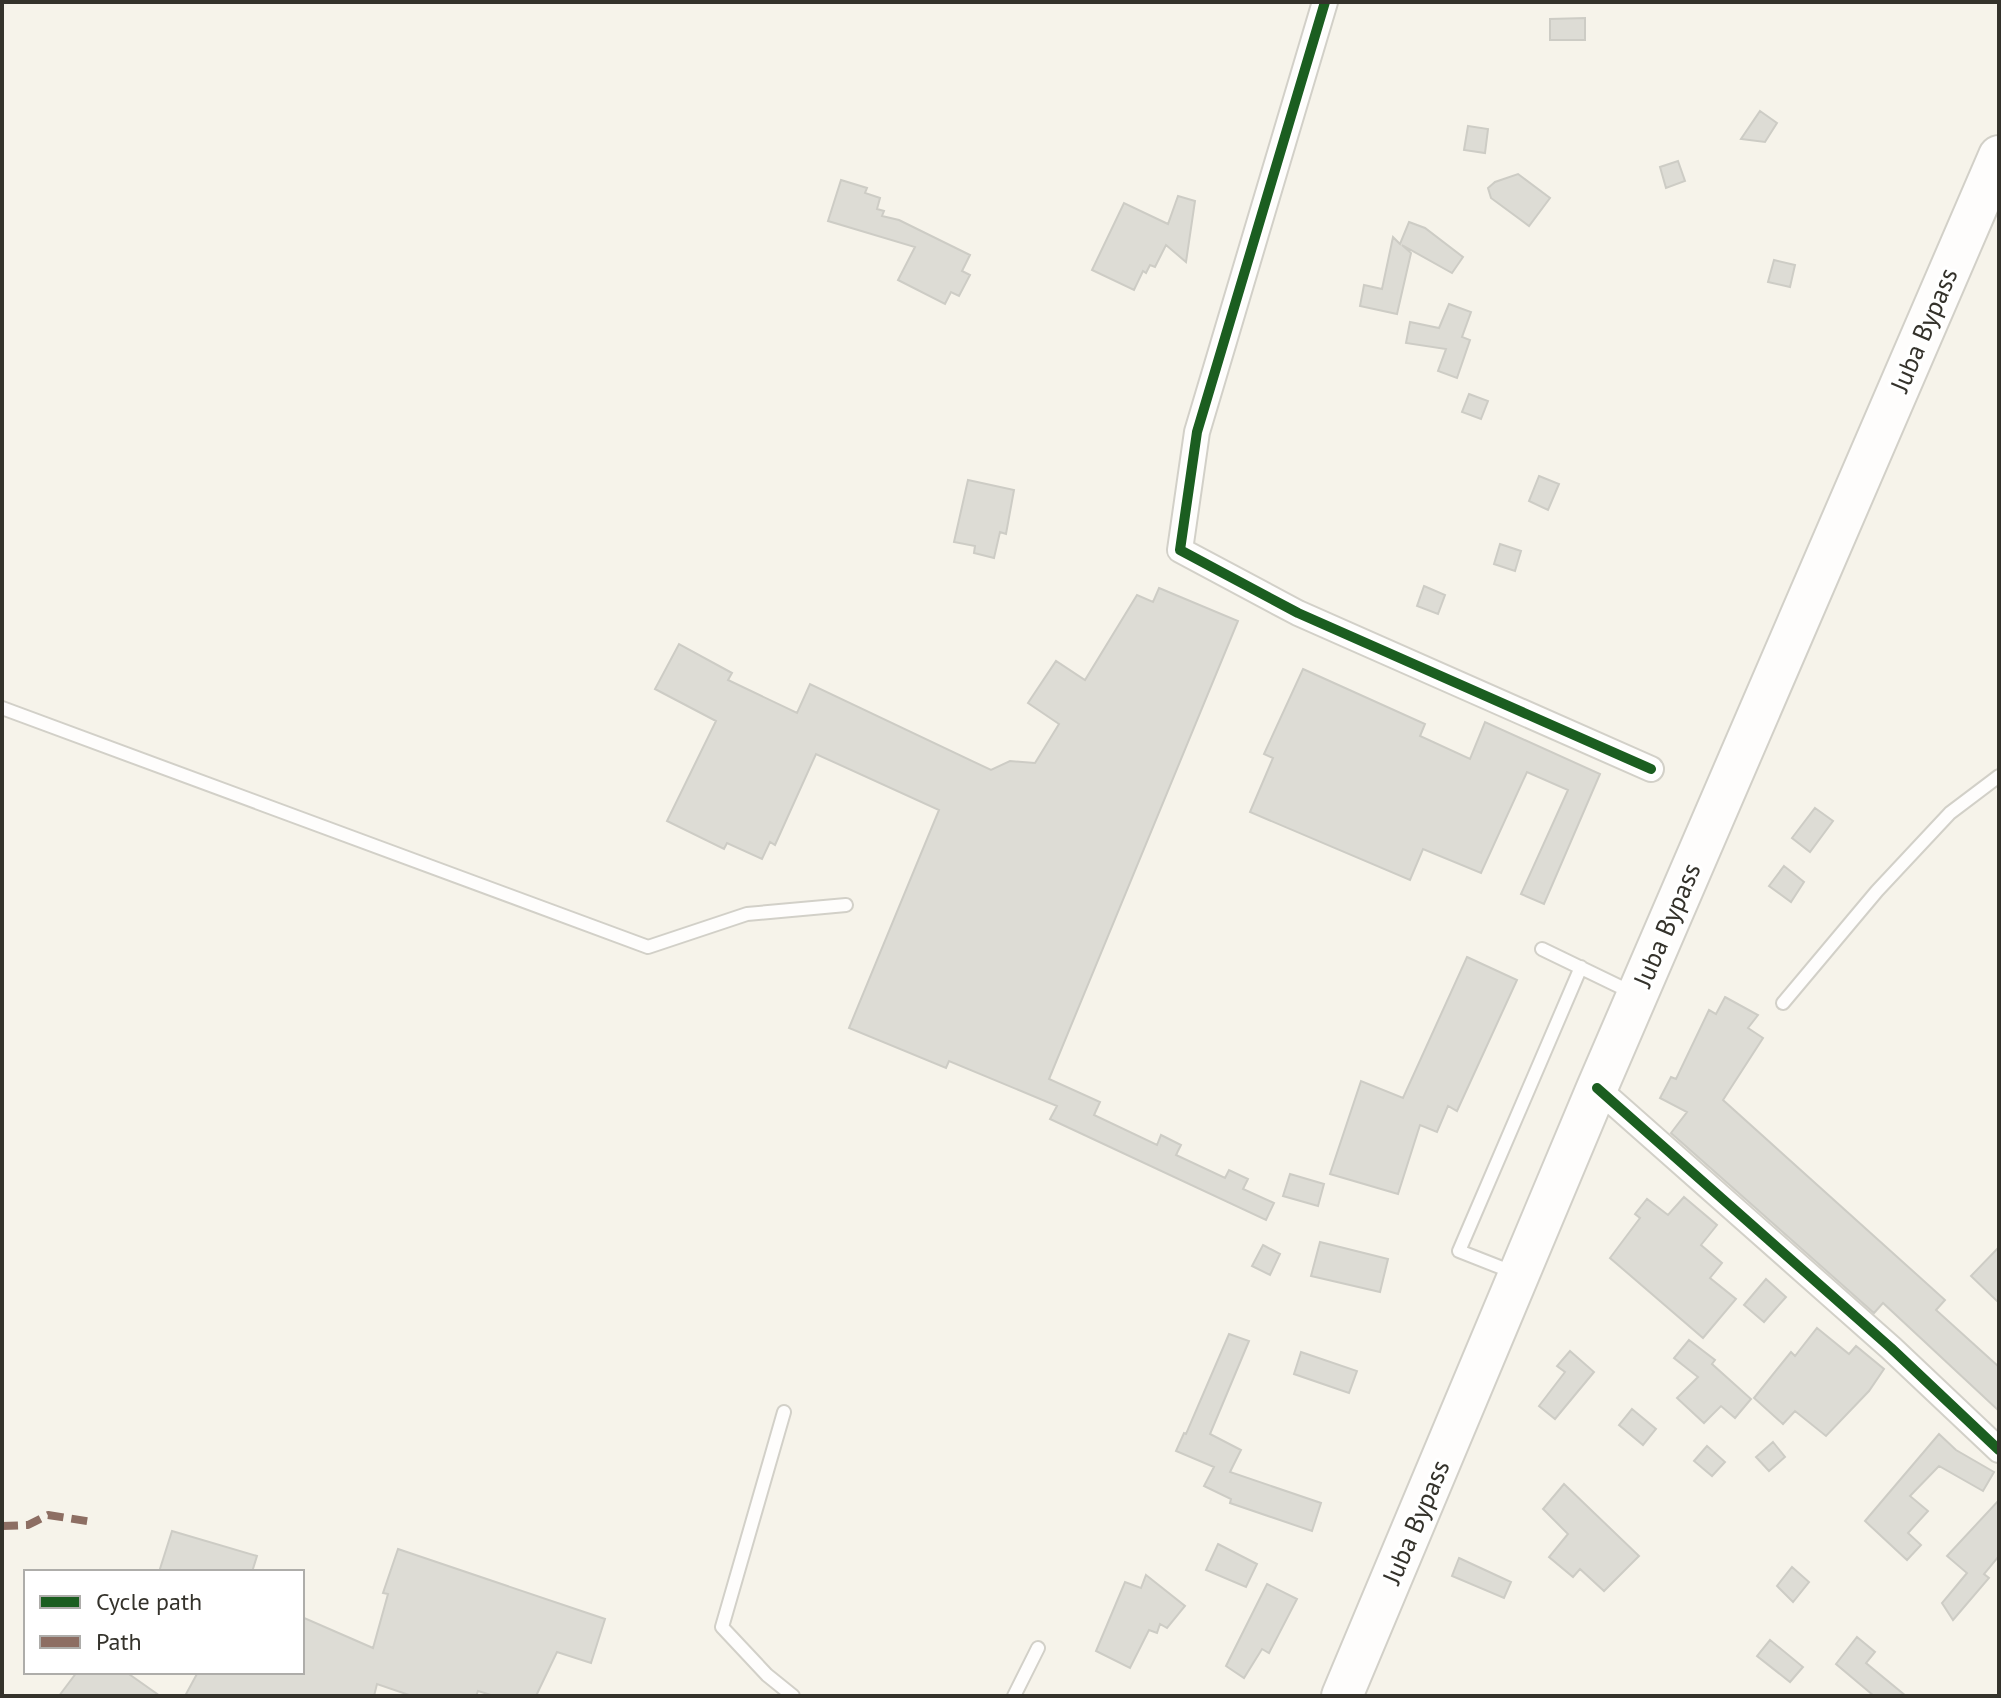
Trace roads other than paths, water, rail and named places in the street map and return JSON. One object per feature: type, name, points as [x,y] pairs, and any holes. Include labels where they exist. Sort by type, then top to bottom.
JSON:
[{"type":"main road","name":"Juba Bypass","points":[[1342,1696],[1597,1088],[1999,156]]},
{"type":"street","points":[[1325,2],[1197,432],[1180,550],[1298,613],[1651,769]]},
{"type":"street","points":[[1597,1088],[1891,1348],[1999,1450]]},
{"type":"lane","points":[[2,708],[648,947],[747,914],[846,905]]},
{"type":"lane","points":[[1783,1003],[1877,891],[1950,813],[1999,776]]},
{"type":"lane","points":[[1542,949],[1637,995]]},
{"type":"lane","points":[[1520,1275],[1459,1251],[1581,967]]},
{"type":"lane","points":[[784,1412],[722,1627],[767,1675],[793,1696]]},
{"type":"lane","points":[[1014,1696],[1038,1648]]}]
